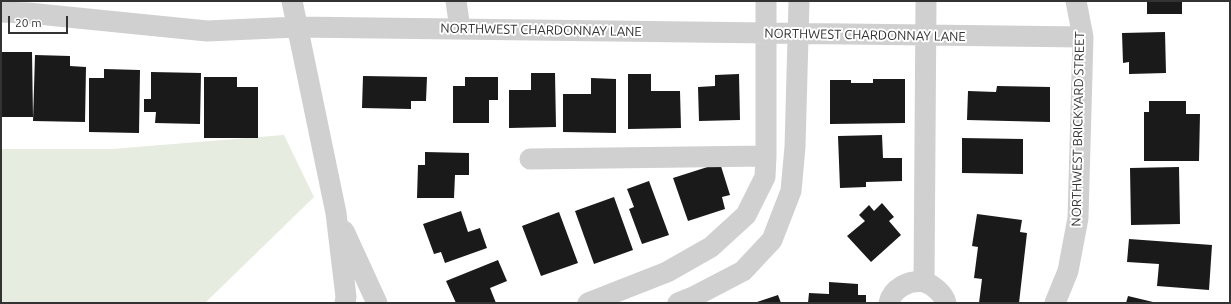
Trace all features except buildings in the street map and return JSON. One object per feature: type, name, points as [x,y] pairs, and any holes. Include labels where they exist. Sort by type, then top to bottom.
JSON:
[{"type":"street","points":[[292,1],[336,213],[346,297],[345,303]]},
{"type":"street","points":[[456,1],[460,28]]},
{"type":"street","points":[[589,303],[667,272],[711,248],[746,215],[764,177],[766,156],[766,1]]},
{"type":"street","points":[[678,303],[693,297],[743,271],[772,240],[791,191],[795,147],[799,1]]},
{"type":"street","points":[[924,282],[926,1]]},
{"type":"street","name":"NORTHWEST BRICKYARD STREET","points":[[1055,303],[1068,271],[1078,218],[1083,37],[1076,1]]},
{"type":"street","name":"NORTHWEST CHARDONNAY LANE","points":[[1,12],[28,13],[207,31],[297,26],[1083,37]]},
{"type":"street","points":[[530,159],[766,156]]},
{"type":"street","points":[[336,213],[377,303]]},
{"type":"street","points":[[890,303],[891,296],[900,287],[913,282],[924,282],[937,290],[946,300],[946,303]]},
{"type":"shaded area","points":[[284,135],[314,197],[205,303],[1,303],[1,149],[112,149]]}]
